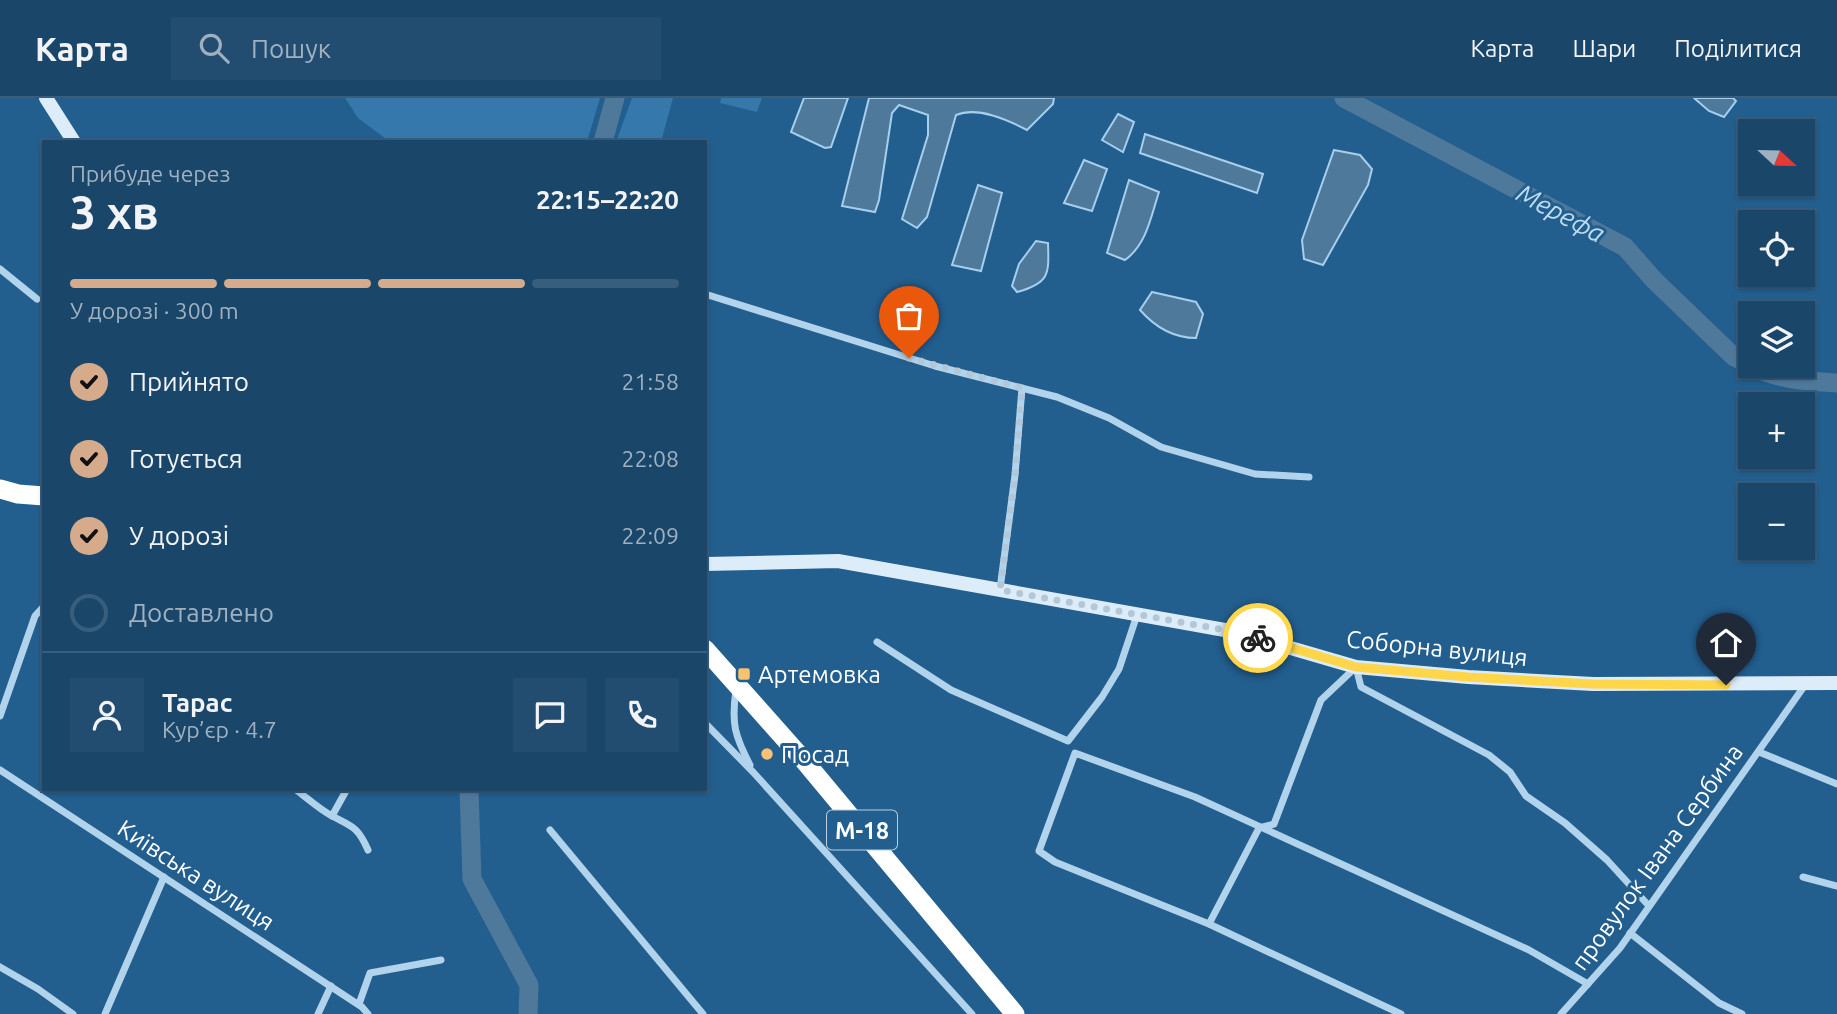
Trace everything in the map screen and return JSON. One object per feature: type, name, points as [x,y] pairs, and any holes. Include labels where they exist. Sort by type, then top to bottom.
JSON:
[{"type":"highway","points":[[0,489],[42,496]]},
{"type":"highway","name":"М-18","points":[[707,651],[801,757],[1015,1014]]},
{"type":"street","points":[[46,98],[73,140]]},
{"type":"street","points":[[0,269],[37,299]]},
{"type":"street","points":[[707,295],[935,366],[1057,397],[1109,418],[1161,447],[1255,474],[1309,477]]},
{"type":"street","points":[[1000,590],[1015,475],[1022,388]]},
{"type":"street","name":"Соборна вулиця","points":[[707,564],[838,561],[1236,632],[1356,667],[1593,684],[1837,683]]},
{"type":"street","points":[[0,716],[35,615],[42,609]]},
{"type":"street","points":[[1068,741],[1102,697],[1119,669],[1138,614]]},
{"type":"street","points":[[877,642],[951,690],[1068,741],[1075,753],[1195,797],[1530,950],[1588,984]]},
{"type":"street","points":[[1209,924],[1259,828],[1274,824],[1321,700],[1356,667],[1361,687],[1489,755],[1510,772],[1526,796],[1566,823],[1607,860],[1649,906]]},
{"type":"street","points":[[737,684],[733,709],[735,737],[753,772]]},
{"type":"street","name":"провулок Івана Сербина","points":[[1561,1014],[1630,933],[1805,685]]},
{"type":"street","points":[[707,725],[753,772],[971,1014]]},
{"type":"street","points":[[1759,752],[1837,784]]},
{"type":"street","points":[[1075,753],[1039,851],[1055,862],[1209,924],[1401,1014]]},
{"type":"street","name":"Київська вулиця","points":[[0,770],[359,1004],[368,1014]]},
{"type":"street","points":[[298,791],[332,816],[348,822],[362,836],[368,850]]},
{"type":"street","points":[[332,816],[346,791]]},
{"type":"street","points":[[550,830],[703,1014]]},
{"type":"street","points":[[105,1014],[164,877]]},
{"type":"street","points":[[1803,877],[1837,886]]},
{"type":"street","points":[[1630,933],[1718,1003],[1742,1014]]},
{"type":"street","points":[[359,1004],[370,973],[441,960]]},
{"type":"street","points":[[0,967],[73,1014]]},
{"type":"street","points":[[318,1014],[331,986]]},
{"type":"shaded area","points":[[345,98],[600,98],[588,140],[387,140],[358,118]]},
{"type":"shaded area","points":[[632,98],[673,98],[662,140],[617,140]]},
{"type":"shaded area","points":[[721,98],[762,98],[757,112],[720,103]]},
{"type":"shaded area","points":[[804,98],[848,98],[831,147],[825,148],[791,132]]},
{"type":"shaded area","points":[[869,98],[1054,98],[1053,104],[1027,130],[1002,118],[983,113],[956,115],[927,217],[917,228],[902,219],[928,135],[928,115],[899,105],[892,113],[875,212],[842,206]]},
{"type":"shaded area","points":[[1694,98],[1733,98],[1736,101],[1724,117],[1709,111]]},
{"type":"shaded area","points":[[1118,114],[1134,122],[1123,152],[1102,140]]},
{"type":"shaded area","points":[[1145,134],[1263,174],[1257,193],[1140,153]]},
{"type":"shaded area","points":[[1334,150],[1360,155],[1372,169],[1368,185],[1323,265],[1304,259],[1302,240]]},
{"type":"shaded area","points":[[1084,160],[1107,169],[1092,211],[1064,203]]},
{"type":"shaded area","points":[[1129,180],[1159,192],[1143,238],[1125,260],[1107,253]]},
{"type":"shaded area","points":[[978,185],[1002,193],[981,271],[952,265]]},
{"type":"shaded area","points":[[1036,241],[1048,243],[1045,276],[1036,285],[1017,292],[1012,286],[1019,264]]},
{"type":"shaded area","points":[[1152,292],[1196,302],[1203,314],[1196,338],[1172,334],[1140,310]]},
{"type":"waterway","points":[[604,140],[615,98]]},
{"type":"waterway","name":"Мерефа","points":[[1344,98],[1625,247],[1654,280],[1738,359]]},
{"type":"waterway","name":"Мерефа","points":[[1790,378],[1837,383]]},
{"type":"waterway","points":[[469,791],[472,879],[529,985],[528,1014]]},
{"type":"way so far","points":[[909,358],[1022,388],[1015,475],[1000,590],[1258,638]]},
{"type":"place","name":"Артемовка","points":[[744,674]]},
{"type":"place","name":"Посад","points":[[767,754]]},
{"type":"route","points":[[1258,638],[1356,667],[1593,684],[1726,685]]}]
